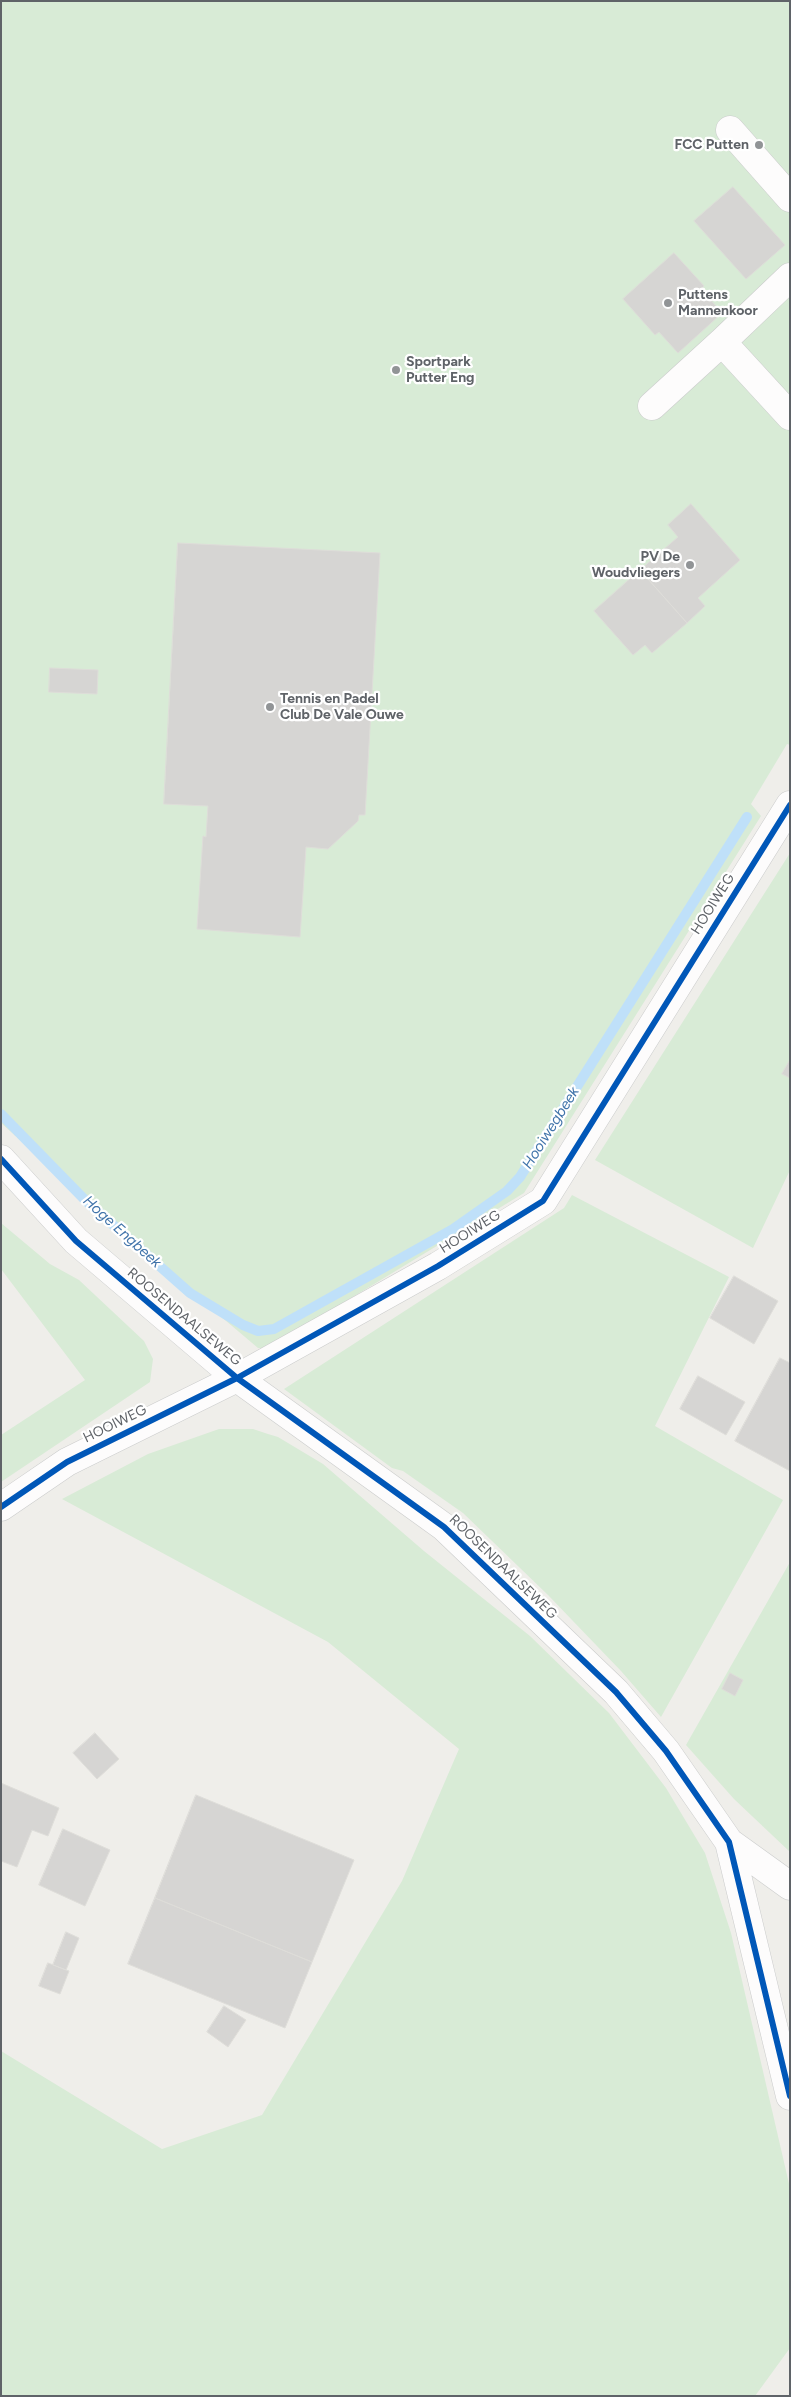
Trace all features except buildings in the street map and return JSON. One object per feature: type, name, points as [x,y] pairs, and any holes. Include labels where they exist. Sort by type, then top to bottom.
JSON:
[{"type":"street","points":[[730,130],[790,198]]},
{"type":"street","points":[[652,406],[790,277]]},
{"type":"street","points":[[722,342],[790,416]]},
{"type":"street","name":"HOOIWEG","points":[[1,1507],[67,1462],[237,1378],[438,1266],[543,1201],[790,805]]},
{"type":"street","name":"ROOSENDAALSEWEG","points":[[1,1159],[76,1241],[237,1378],[444,1527],[616,1692],[666,1751],[729,1842],[790,2096]]},
{"type":"street","points":[[729,1842],[790,1886]]},
{"type":"green space","name":"Sportpark Putter Eng","points":[[1,1],[790,1],[790,745],[787,744],[751,804],[761,816],[524,1193],[287,1337],[272,1349],[258,1348],[134,1243],[1,1123]]},
{"type":"green space","points":[[790,853],[790,1170],[753,1248],[595,1160]]},
{"type":"green space","points":[[572,1195],[729,1277],[655,1426],[783,1500],[661,1717],[621,1671],[548,1595],[463,1513],[403,1471],[392,1468],[284,1389],[564,1208]]},
{"type":"green space","points":[[1,1223],[50,1264],[79,1280],[144,1341],[153,1359],[150,1382],[1,1482],[1,1435],[85,1380],[1,1269]]},
{"type":"green space","points":[[219,1429],[253,1429],[278,1437],[323,1464],[424,1551],[530,1636],[609,1713],[666,1788],[705,1853],[731,1933],[790,2188],[790,2348],[755,2396],[1,2396],[1,2051],[162,2149],[262,2115],[402,1881],[459,1749],[328,1642],[62,1499],[148,1454]]},
{"type":"green space","points":[[790,1562],[790,1852],[734,1799],[686,1745]]},
{"type":"waterway","name":"Hooiwegbeek","points":[[1,1114],[86,1201],[190,1293],[243,1325],[258,1331],[274,1329],[453,1229],[507,1191],[520,1177],[747,817]]},
{"type":"cycle path","points":[[1,1507],[67,1462],[237,1378],[438,1266],[543,1201],[790,805]]},
{"type":"cycle path","points":[[1,1159],[76,1241],[237,1378],[444,1527],[616,1692],[666,1751],[729,1842],[790,2096]]},
{"type":"place","name":"FCC Putten","points":[[759,145]]},
{"type":"place","name":"Puttens Mannenkoor","points":[[668,303]]},
{"type":"place","name":"Sportpark Putter Eng","points":[[396,370]]},
{"type":"place","name":"PV De Woudvliegers","points":[[690,565]]},
{"type":"place","name":"Tennis en Padel Club De Vale Ouwe","points":[[270,707]]},
{"type":"water label","name":"Hoge Engbeek","points":[[122,1232]]}]
